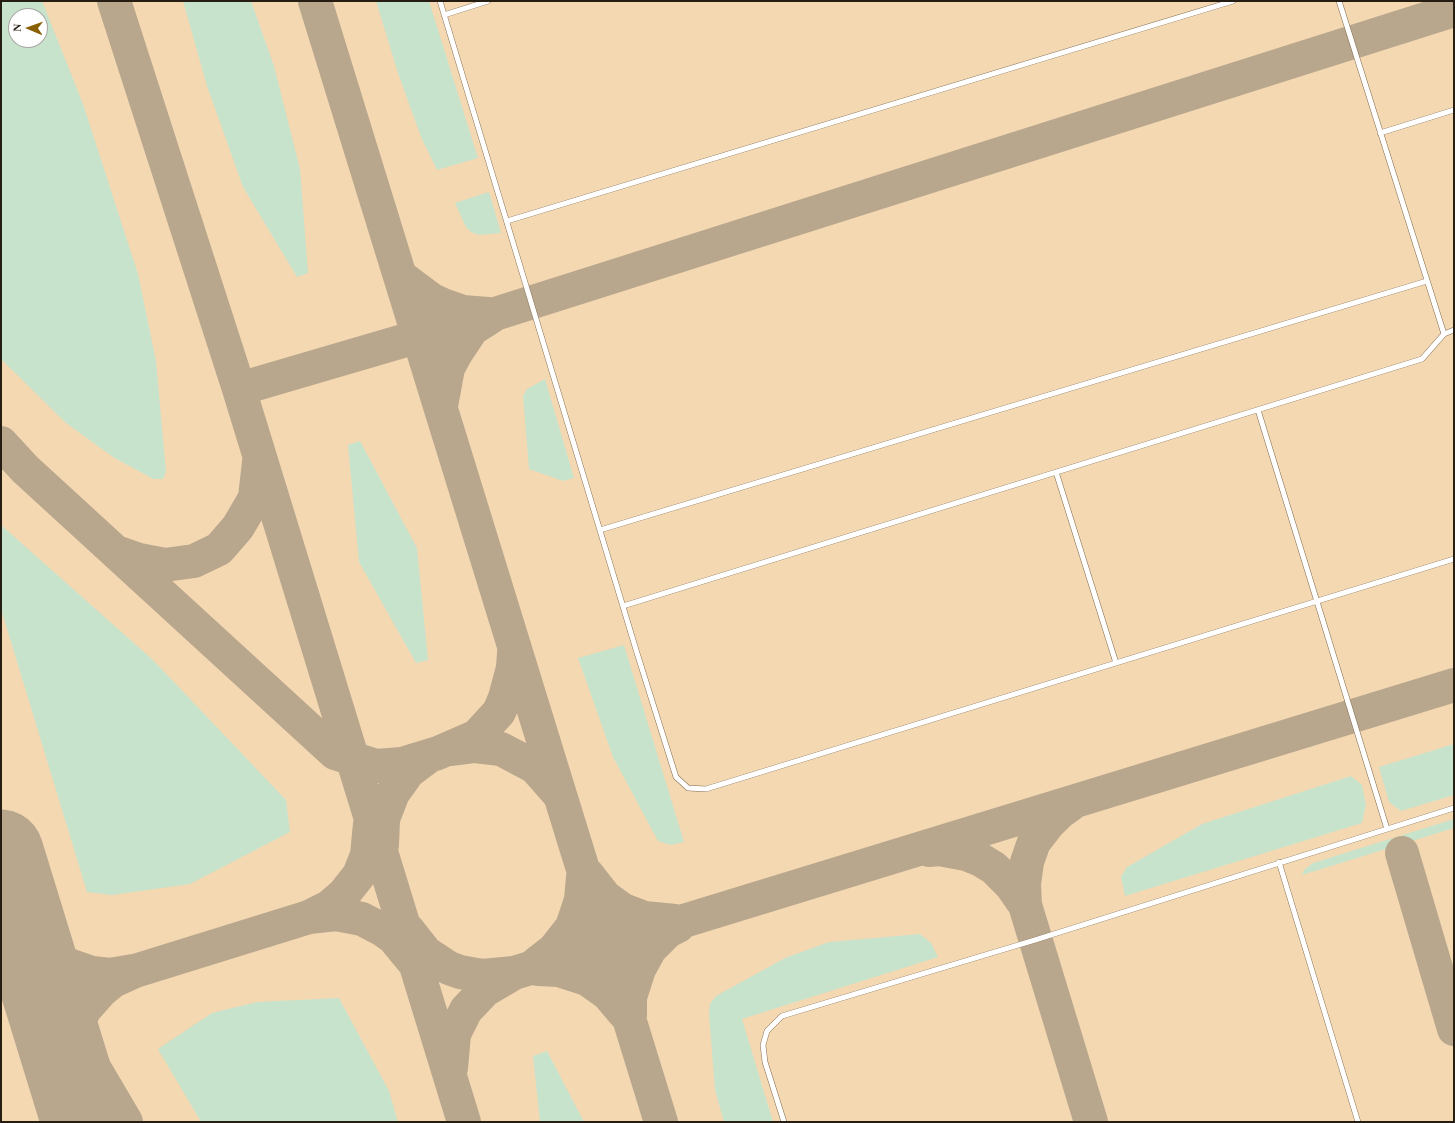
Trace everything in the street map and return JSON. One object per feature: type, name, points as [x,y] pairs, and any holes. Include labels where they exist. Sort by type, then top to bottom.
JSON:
[{"type":"lane","points":[[440,1],[676,777],[688,788],[706,789],[1454,559]]},
{"type":"lane","points":[[444,15],[488,1]]},
{"type":"lane","points":[[507,221],[1233,1]]},
{"type":"lane","points":[[1339,1],[1444,334]]},
{"type":"lane","points":[[1380,133],[1454,110]]},
{"type":"lane","points":[[600,530],[1427,281]]},
{"type":"lane","points":[[623,606],[1422,359],[1444,334],[1454,330]]},
{"type":"lane","points":[[1258,410],[1387,829]]},
{"type":"lane","points":[[1056,472],[1116,663]]},
{"type":"lane","points":[[784,1122],[765,1062],[763,1045],[767,1031],[782,1016],[1035,940],[1278,862],[1454,808]]},
{"type":"lane","points":[[1278,862],[1358,1122]]},
{"type":"shaded area","points":[[1,1],[1454,1],[1454,1122],[1,1122]]},
{"type":"green space","points":[[1,1],[42,1],[45,8],[8,8],[8,48],[48,48],[48,16],[83,104],[138,274],[156,361],[166,472],[163,479],[153,479],[113,457],[66,423],[1,359]]},
{"type":"green space","points":[[183,1],[251,1],[274,66],[300,169],[308,273],[297,277],[243,187],[207,86]]},
{"type":"green space","points":[[376,1],[429,1],[478,158],[437,170],[421,137],[398,73]]},
{"type":"green space","points":[[489,192],[501,233],[479,235],[471,232],[466,227],[455,203]]},
{"type":"green space","points":[[545,379],[574,478],[563,481],[529,469],[523,396],[527,389]]},
{"type":"green space","points":[[360,441],[417,548],[428,660],[416,663],[359,562],[348,445]]},
{"type":"green space","points":[[1,525],[153,660],[286,800],[290,832],[190,884],[112,895],[87,892],[1,609]]},
{"type":"green space","points":[[624,645],[684,842],[671,845],[658,841],[613,757],[578,658]]},
{"type":"green space","points":[[1454,744],[1454,795],[1401,811],[1389,802],[1379,767]]},
{"type":"green space","points":[[1351,776],[1362,785],[1366,805],[1362,823],[1125,896],[1121,877],[1127,867],[1202,824]]},
{"type":"green space","points":[[1454,819],[1454,828],[1302,875],[1304,870],[1313,863]]},
{"type":"green space","points":[[920,934],[931,943],[938,957],[742,1019],[773,1122],[724,1122],[715,1090],[709,1013],[710,1004],[716,996],[785,958],[829,942]]},
{"type":"green space","points":[[339,998],[389,1091],[398,1122],[201,1122],[158,1049],[212,1013],[257,1002]]},
{"type":"green space","points":[[547,1051],[584,1122],[540,1122],[533,1056]]},
{"type":"taxiway","points":[[114,1],[239,389],[464,1122]]},
{"type":"taxiway","points":[[315,1],[661,1122]]},
{"type":"taxiway","points":[[239,389],[495,314],[1454,10]]},
{"type":"taxiway","points":[[400,276],[432,300],[443,305],[463,312],[488,314]]},
{"type":"taxiway","points":[[441,406],[448,368],[456,353],[472,329],[491,317]]},
{"type":"taxiway","points":[[1,443],[25,469],[335,753],[376,766],[402,764],[438,753],[477,736],[499,712],[505,698],[513,668],[514,653]]},
{"type":"taxiway","points":[[119,553],[139,560],[165,565],[194,561],[219,549],[238,527],[255,498],[259,462]]},
{"type":"taxiway","points":[[451,1068],[454,1034],[466,1010],[485,990],[514,973],[1454,685]]},
{"type":"taxiway","points":[[452,749],[475,746],[501,749],[535,767],[557,792]]},
{"type":"taxiway","points":[[382,845],[383,819],[393,793],[408,772],[428,757]]},
{"type":"taxiway","points":[[1070,805],[1060,812],[1048,824],[1034,842],[1027,862],[1024,884],[1025,905],[1091,1122]]},
{"type":"taxiway","points":[[75,1093],[71,1060],[73,1032],[85,1009],[102,990],[113,981],[135,971],[309,917],[329,907],[344,894],[359,875],[367,855],[370,824]]},
{"type":"taxiway","points":[[929,850],[939,849],[966,854],[981,860],[994,868],[1011,885],[1025,905]]},
{"type":"taxiway","points":[[1402,853],[1454,1029]]},
{"type":"taxiway","points":[[587,874],[605,897],[623,910],[644,918],[675,921]]},
{"type":"taxiway","points":[[536,964],[554,950],[572,927],[581,900],[583,877]]},
{"type":"taxiway","points":[[1,885],[13,900],[40,946],[63,963],[92,973],[110,975],[133,971]]},
{"type":"taxiway","points":[[19,911],[73,1032],[126,1122]]},
{"type":"taxiway","points":[[309,917],[336,914],[362,919],[393,937],[412,960]]},
{"type":"taxiway","points":[[630,1015],[630,997],[639,969],[650,949],[668,931],[678,926]]},
{"type":"taxiway","points":[[408,930],[426,953],[449,968],[460,972],[482,976],[514,973]]},
{"type":"taxiway","points":[[538,969],[559,970],[587,979],[608,994],[625,1014]]},
{"type":"runway","points":[[1,852],[84,1122]]}]
